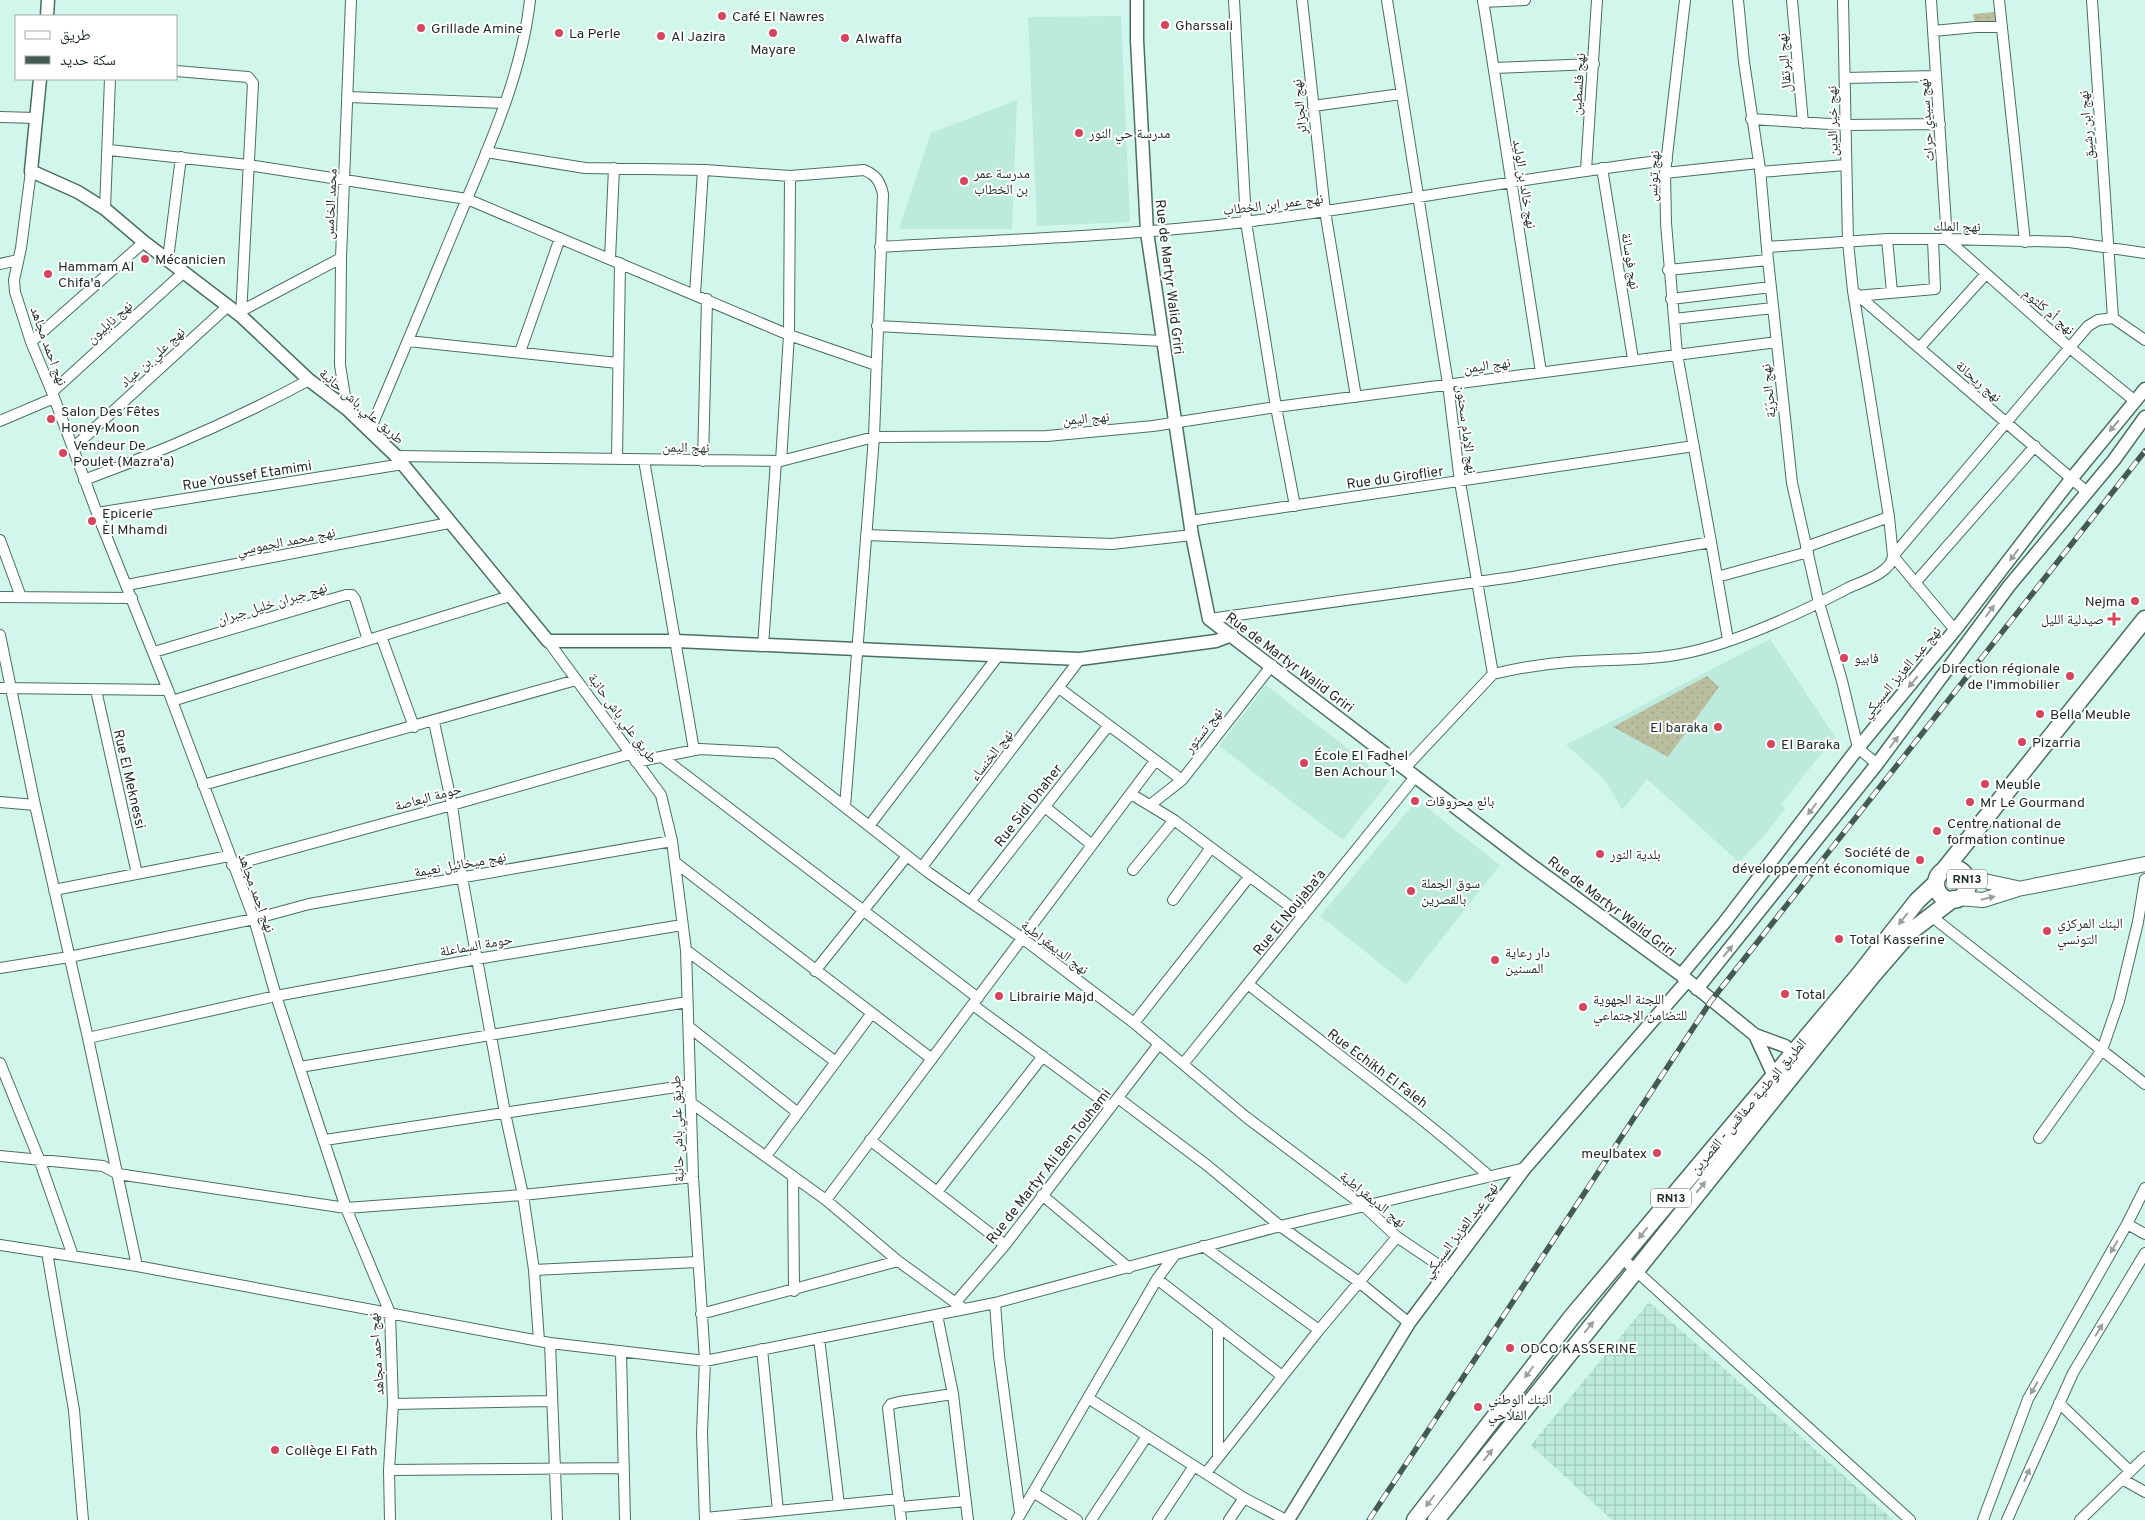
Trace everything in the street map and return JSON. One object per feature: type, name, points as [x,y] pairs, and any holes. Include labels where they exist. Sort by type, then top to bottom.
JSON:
[{"type":"main road","name":"الطريق الوطنية صفاقس - القصرين","points":[[1799,1056],[1916,901],[1940,877],[2145,619]]},
{"type":"main road","name":"الطريق الوطنية صفاقس - القصرين","points":[[1965,874],[1964,857],[1974,835]]},
{"type":"main road","points":[[1956,899],[1983,900],[2018,888],[2145,864]]},
{"type":"main road","name":"RN13","points":[[1954,868],[1965,874],[1966,891],[1956,899],[1948,899],[1939,893],[1940,877],[1954,868]]},
{"type":"main road","points":[[1965,874],[2018,888]]},
{"type":"main road","name":"الطريق الوطنية صفاقس - القصرين","points":[[1436,1520],[1524,1408],[1636,1271],[1799,1056],[1910,932],[1956,899]]},
{"type":"main road","name":"الطريق الوطنية صفاقس - القصرين","points":[[1415,1520],[1571,1318],[1623,1259],[1689,1176],[1779,1080]]},
{"type":"main road","points":[[1511,1397],[1524,1408]]},
{"type":"main road","points":[[1453,1470],[1467,1482]]},
{"type":"street","points":[[47,15],[48,0]]},
{"type":"street","name":"محمد الخامس","points":[[347,410],[340,365],[341,258],[351,0]]},
{"type":"street","points":[[370,430],[467,199],[518,69],[526,33],[530,0]]},
{"type":"street","name":"Rue de Martyr Walid Griri","points":[[1138,0],[1137,49],[1147,232],[1174,423],[1192,535],[1209,619],[1272,665],[1415,777],[1448,799],[1527,862],[1688,982],[1754,1036],[1779,1080]]},
{"type":"street","points":[[1234,0],[1246,222],[1276,408],[1295,506]]},
{"type":"street","name":"نهج الجزائر","points":[[1302,0],[1325,211],[1356,397]]},
{"type":"street","name":"نهج الإمام سحنون","points":[[1387,0],[1448,384],[1460,482],[1493,674]]},
{"type":"street","points":[[1483,1],[1525,0]]},
{"type":"street","name":"نهج فلسطين","points":[[1586,170],[1597,0]]},
{"type":"street","name":"نهج تونس","points":[[1684,0],[1665,174],[1668,270],[1677,354],[1728,640]]},
{"type":"street","name":"نهج الحرّيّة","points":[[1738,0],[1759,167],[1792,483],[1819,603],[1842,681],[1858,748]]},
{"type":"street","name":"نهج البرتقال","points":[[1792,0],[1803,123]]},
{"type":"street","name":"نهج خير الدين","points":[[1843,0],[1848,242],[1854,294],[1889,517],[1892,556]]},
{"type":"street","name":"نهج سيدي حراث","points":[[1931,0],[1947,239]]},
{"type":"street","points":[[1999,0],[2025,242]]},
{"type":"street","name":"نهج ابن رشيق","points":[[2092,0],[2113,318]]},
{"type":"street","name":"نهج خالد بن الوليد","points":[[1483,1],[1541,372]]},
{"type":"street","points":[[1934,31],[1976,27],[2002,27]]},
{"type":"street","points":[[1494,68],[1594,64]]},
{"type":"street","points":[[178,71],[251,79],[254,87],[248,165],[242,313]]},
{"type":"street","points":[[1845,78],[1936,76]]},
{"type":"street","points":[[1,262],[18,260],[31,171],[40,80]]},
{"type":"street","points":[[105,209],[109,150],[110,80]]},
{"type":"street","points":[[1313,106],[1401,94]]},
{"type":"street","points":[[348,97],[504,103]]},
{"type":"street","points":[[0,117],[36,118]]},
{"type":"street","points":[[1752,119],[1846,125],[1940,124]]},
{"type":"street","points":[[109,150],[248,165],[467,199],[789,335],[876,365]]},
{"type":"street","points":[[486,152],[585,168],[703,170],[790,176],[864,170],[874,174],[880,182],[883,194],[874,437],[845,807]]},
{"type":"street","points":[[168,258],[181,157]]},
{"type":"street","name":"نهج عمر ابن الخطاب","points":[[880,247],[1147,232],[1246,222],[1511,181],[1667,160]]},
{"type":"street","points":[[1665,174],[1759,167],[1846,165]]},
{"type":"street","points":[[614,168],[618,363],[617,459]]},
{"type":"street","name":"نهج فوسانة","points":[[1602,168],[1633,359]]},
{"type":"street","points":[[695,294],[703,170]]},
{"type":"street","name":"طريق علي باش حانبة","points":[[31,171],[78,192],[105,209],[144,242],[168,258],[228,306],[242,313],[309,380],[370,430],[399,460],[548,641],[661,795],[676,863],[686,950],[693,1176],[697,1262],[705,1361],[702,1433],[705,1519]]},
{"type":"street","points":[[763,646],[789,335],[790,176]]},
{"type":"street","points":[[520,352],[560,238]]},
{"type":"street","points":[[1854,294],[1936,288],[1933,239]]},
{"type":"street","name":"نهج الملك","points":[[1767,247],[1887,240],[1947,239],[2069,242],[2145,253]]},
{"type":"street","name":"نهج أم كلثوم","points":[[1947,239],[2070,348],[2135,401]]},
{"type":"street","points":[[1887,240],[1892,292]]},
{"type":"street","points":[[31,342],[144,242]]},
{"type":"street","points":[[242,313],[341,258]]},
{"type":"street","name":"نهج احمد مجاهد","points":[[18,260],[14,280],[15,292],[31,342],[53,395],[97,514],[154,652],[230,860],[254,920],[276,996],[346,1208],[390,1313],[393,1404],[389,1470],[390,1520]]},
{"type":"street","points":[[1668,270],[1768,260]]},
{"type":"street","name":"نهج نابليون","points":[[0,421],[53,395],[184,272]]},
{"type":"street","points":[[1920,347],[1986,274]]},
{"type":"street","points":[[1671,300],[1771,287]]},
{"type":"street","name":"نهج ريحانة","points":[[1854,294],[1920,347],[2087,492]]},
{"type":"street","points":[[703,461],[707,299]]},
{"type":"street","name":"نهج علي بن عياد","points":[[73,448],[228,306]]},
{"type":"street","points":[[1674,319],[1773,308]]},
{"type":"street","points":[[1405,768],[1493,674],[1531,666],[1570,662],[1639,660],[1676,655],[1728,640],[1819,603],[1886,568],[1892,561],[1892,556],[2088,326],[2098,320],[2113,318],[2145,340]]},
{"type":"street","points":[[877,326],[1162,341]]},
{"type":"street","points":[[408,340],[618,363]]},
{"type":"street","name":"نهج اليمن","points":[[399,460],[617,459],[778,461],[874,437],[1047,436],[1174,423],[1633,359],[1777,342]]},
{"type":"street","points":[[84,480],[141,459],[265,404],[309,380]]},
{"type":"street","name":"نهج عبد العزيز السبيكي","points":[[1688,982],[1724,923],[1858,748],[1955,630],[2072,478],[2145,389]]},
{"type":"street","name":"نهج عبد العزيز السبيكي","points":[[1287,1520],[1409,1323],[1525,1168],[1878,764],[2009,586],[2114,460],[2145,417]]},
{"type":"street","name":"Rue du Giroflier","points":[[1190,521],[1694,446]]},
{"type":"street","points":[[1915,583],[2035,446]]},
{"type":"street","name":"Rue Youssef Etamimi","points":[[97,514],[399,460]]},
{"type":"street","points":[[644,460],[694,750]]},
{"type":"street","points":[[1717,577],[1807,550],[1889,517]]},
{"type":"street","name":"نهج محمد الجموسي","points":[[127,585],[449,523]]},
{"type":"street","points":[[866,535],[1112,544],[1192,535]]},
{"type":"street","points":[[0,540],[21,597]]},
{"type":"street","points":[[1209,619],[1561,570],[1711,542]]},
{"type":"street","points":[[1892,556],[1955,630]]},
{"type":"street","name":"نهج جبران خليل جبران","points":[[154,652],[346,595],[352,595],[355,599],[368,640]]},
{"type":"street","points":[[172,701],[510,596]]},
{"type":"street","points":[[0,597],[132,598]]},
{"type":"street","points":[[0,635],[35,806],[88,1038],[137,1266]]},
{"type":"street","points":[[548,641],[676,641],[1080,659],[1216,641],[1232,635]]},
{"type":"street","points":[[381,636],[414,727]]},
{"type":"street","points":[[869,826],[998,656]]},
{"type":"street","name":"نهج الخنساء","points":[[922,866],[1080,659]]},
{"type":"street","name":"نهج تستور","points":[[1150,805],[1182,780],[1272,665]]},
{"type":"street","points":[[203,785],[434,722],[576,680]]},
{"type":"street","points":[[0,688],[168,690]]},
{"type":"street","points":[[1059,688],[1155,762],[1182,780]]},
{"type":"street","name":"Rue El Meknessi","points":[[96,690],[137,874]]},
{"type":"street","points":[[434,722],[452,805],[462,877],[505,1113],[524,1194],[534,1270],[539,1341]]},
{"type":"street","name":"Rue Sidi Dhaher","points":[[970,902],[1108,726]]},
{"type":"street","points":[[1858,748],[1878,764]]},
{"type":"street","name":"نهج الديمقراطية","points":[[633,758],[662,756],[694,750],[776,753],[907,856],[1022,938],[1134,1023],[1246,1117],[1364,1206],[1397,1236],[1449,1272]]},
{"type":"street","points":[[662,756],[864,912],[918,951],[975,1001],[1043,1056],[1111,1107]]},
{"type":"street","name":"حومة البعاصة","points":[[54,890],[137,874],[230,860],[633,758]]},
{"type":"street","points":[[826,1200],[1155,762]]},
{"type":"street","name":"Rue El Noujaba'a","points":[[1183,1064],[1415,777]]},
{"type":"street","points":[[1131,794],[1174,820],[1210,849],[1303,916]]},
{"type":"street","points":[[0,802],[35,806]]},
{"type":"street","points":[[1045,807],[1092,845]]},
{"type":"street","points":[[1133,870],[1174,820]]},
{"type":"street","name":"نهج ميخائيل نعيمة","points":[[0,968],[69,957],[254,920],[309,904],[672,841]]},
{"type":"street","points":[[1172,900],[1210,849]]},
{"type":"street","points":[[815,971],[907,856]]},
{"type":"street","points":[[676,863],[932,1059]]},
{"type":"street","points":[[1134,1023],[1249,877]]},
{"type":"street","points":[[2039,1138],[2102,1050],[2119,1001],[2138,922],[2145,879]]},
{"type":"street","points":[[1931,916],[2145,1084]]},
{"type":"street","name":"حومة السماعلة","points":[[88,1038],[276,996],[477,959],[682,925]]},
{"type":"street","points":[[686,950],[836,1062]]},
{"type":"street","name":"Rue Echikh El Faleh","points":[[1248,984],[1319,1041],[1439,1132],[1489,1176]]},
{"type":"street","points":[[300,1067],[687,1002]]},
{"type":"street","points":[[766,1156],[872,1013]]},
{"type":"street","points":[[689,1027],[798,1113]]},
{"type":"street","points":[[1754,1036],[1773,1041],[1799,1056]]},
{"type":"street","name":"Rue de Martyr Ali Ben Touhami","points":[[960,1306],[1042,1195],[1159,1044]]},
{"type":"street","points":[[937,1192],[1043,1056]]},
{"type":"street","points":[[0,1063],[3,1078],[39,1159],[73,1256]]},
{"type":"street","points":[[324,1140],[689,1085]]},
{"type":"street","points":[[1118,1098],[1208,1166],[1280,1226],[1360,1282],[1409,1323]]},
{"type":"street","points":[[690,1102],[826,1200],[898,1261],[960,1306]]},
{"type":"street","points":[[870,1140],[1005,1245]]},
{"type":"street","points":[[0,1156],[103,1166],[118,1174],[346,1208],[524,1194],[693,1176]]},
{"type":"street","points":[[0,1245],[137,1266],[550,1343],[621,1353],[705,1361],[937,1315],[960,1306],[995,1303],[1280,1226],[1525,1168]]},
{"type":"street","points":[[793,1176],[794,1291]]},
{"type":"street","points":[[1983,1520],[2028,1399],[2127,1224],[2145,1188]]},
{"type":"street","points":[[1042,1195],[1129,1268]]},
{"type":"street","points":[[2127,1224],[2145,1234]]},
{"type":"street","points":[[1206,1473],[1282,1376],[1397,1236]]},
{"type":"street","points":[[1203,1246],[1320,1330]]},
{"type":"street","points":[[47,1252],[74,1410],[83,1520]]},
{"type":"street","points":[[2007,1520],[2073,1373],[2145,1253]]},
{"type":"street","points":[[1018,1517],[1157,1279],[1174,1256]]},
{"type":"street","points":[[1623,1259],[1910,1520]]},
{"type":"street","points":[[701,1314],[794,1291],[898,1261]]},
{"type":"street","points":[[534,1270],[697,1262]]},
{"type":"street","points":[[1157,1279],[1282,1376]]},
{"type":"street","points":[[995,1303],[999,1356],[1018,1517]]},
{"type":"street","points":[[937,1315],[953,1394],[968,1520]]},
{"type":"street","points":[[1218,1326],[1218,1457]]},
{"type":"street","points":[[819,1338],[839,1505]]},
{"type":"street","points":[[550,1343],[557,1520]]},
{"type":"street","points":[[762,1349],[778,1511]]},
{"type":"street","points":[[621,1353],[625,1520]]},
{"type":"street","points":[[901,1520],[889,1405],[953,1394]]},
{"type":"street","points":[[1088,1398],[1244,1498],[1287,1520]]},
{"type":"street","points":[[393,1404],[552,1401]]},
{"type":"street","points":[[2059,1403],[2130,1471]]},
{"type":"street","points":[[1091,1520],[1147,1436]]},
{"type":"street","points":[[2080,1520],[2145,1457]]},
{"type":"street","points":[[1158,1520],[1194,1466]]},
{"type":"street","points":[[389,1470],[624,1468]]},
{"type":"street","points":[[2122,1479],[2145,1492]]},
{"type":"street","points":[[1033,1492],[1077,1520]]},
{"type":"street","points":[[1229,1520],[1244,1498]]},
{"type":"street","points":[[705,1519],[839,1505],[966,1500]]},
{"type":"shaded area","points":[[1994,12],[1997,26],[1975,26],[1973,14]]},
{"type":"shaded area","name":"مدرسة حي النور","points":[[1121,16],[1130,222],[1037,226],[1028,17]]},
{"type":"shaded area","name":"مدرسة عمر بن الخطاب","points":[[1017,100],[1012,229],[899,229],[931,133]]},
{"type":"shaded area","points":[[1770,639],[1835,737],[1781,804],[1786,808],[1762,838],[1739,862],[1647,779],[1622,810],[1605,780],[1566,745]]},
{"type":"shaded area","points":[[1707,676],[1719,687],[1668,757],[1613,727]]},
{"type":"shaded area","name":"École El Fadhel Ben Achour 1","points":[[1266,685],[1389,781],[1343,840],[1219,746]]},
{"type":"shaded area","name":"سوق الجملة بالقصرين","points":[[1422,804],[1500,865],[1406,984],[1320,916],[1413,805],[1418,809]]},
{"type":"shaded area","points":[[1649,1302],[1893,1520],[1612,1520],[1531,1445]]},
{"type":"railway","points":[[1369,1520],[1711,1001],[2145,451]]},
{"type":"place","name":"Café El Nawres","points":[[722,16]]},
{"type":"place","name":"Gharssali","points":[[1165,25]]},
{"type":"place","name":"Grillade Amine","points":[[421,28]]},
{"type":"place","name":"La Perle","points":[[559,33]]},
{"type":"place","name":"Mayare","points":[[773,33]]},
{"type":"place","name":"Al Jazira","points":[[661,36]]},
{"type":"place","name":"Alwaffa","points":[[845,38]]},
{"type":"place","name":"مدرسة حي النور","points":[[1079,133]]},
{"type":"place","name":"مدرسة عمر بن الخطاب","points":[[964,181]]},
{"type":"place","name":"Mécanicien","points":[[145,259]]},
{"type":"place","name":"Hammam Al Chifa'a","points":[[48,274]]},
{"type":"place","name":"Salon Des Fêtes Honey Moon","points":[[51,419]]},
{"type":"place","name":"Vendeur De Poulet (Mazra'a)","points":[[63,453]]},
{"type":"place","name":"Epicerie El Mhamdi","points":[[92,521]]},
{"type":"place","name":"Nejma","points":[[2135,601]]},
{"type":"place","name":"صيدلية الليل","points":[[2114,619]]},
{"type":"place","name":"فابيو","points":[[1844,658]]},
{"type":"place","name":"Direction régionale de l'immobilier","points":[[2070,676]]},
{"type":"place","name":"Bella Meuble","points":[[2040,714]]},
{"type":"place","name":"El baraka","points":[[1718,727]]},
{"type":"place","name":"Pizarria","points":[[2022,742]]},
{"type":"place","name":"El Baraka","points":[[1771,744]]},
{"type":"place","name":"École El Fadhel Ben Achour 1","points":[[1304,763]]},
{"type":"place","name":"Meuble","points":[[1985,784]]},
{"type":"place","name":"بائع محروقات","points":[[1415,801]]},
{"type":"place","name":"Mr Le Gourmand","points":[[1970,802]]},
{"type":"place","name":"Centre national de formation continue","points":[[1937,831]]},
{"type":"place","name":"بلدية النور","points":[[1600,854]]},
{"type":"place","name":"Société de développement économique","points":[[1920,860]]},
{"type":"place","name":"سوق الجملة بالقصرين","points":[[1411,891]]},
{"type":"place","name":"البنك المركزي التونسي","points":[[2047,931]]},
{"type":"place","name":"Total Kasserine","points":[[1839,939]]},
{"type":"place","name":"دار رعاية المسنين","points":[[1495,960]]},
{"type":"place","name":"Total","points":[[1785,994]]},
{"type":"place","name":"Librairie Majd","points":[[999,996]]},
{"type":"place","name":"اللجنة الجهوية للتضامن الإجتماعي","points":[[1583,1007]]},
{"type":"place","name":"meulbatex","points":[[1657,1153]]},
{"type":"place","name":"ODCO KASSERINE","points":[[1510,1348]]},
{"type":"place","name":"البنك الوطني الفلاحي","points":[[1478,1407]]},
{"type":"place","name":"Collège El Fath","points":[[275,1450]]}]
